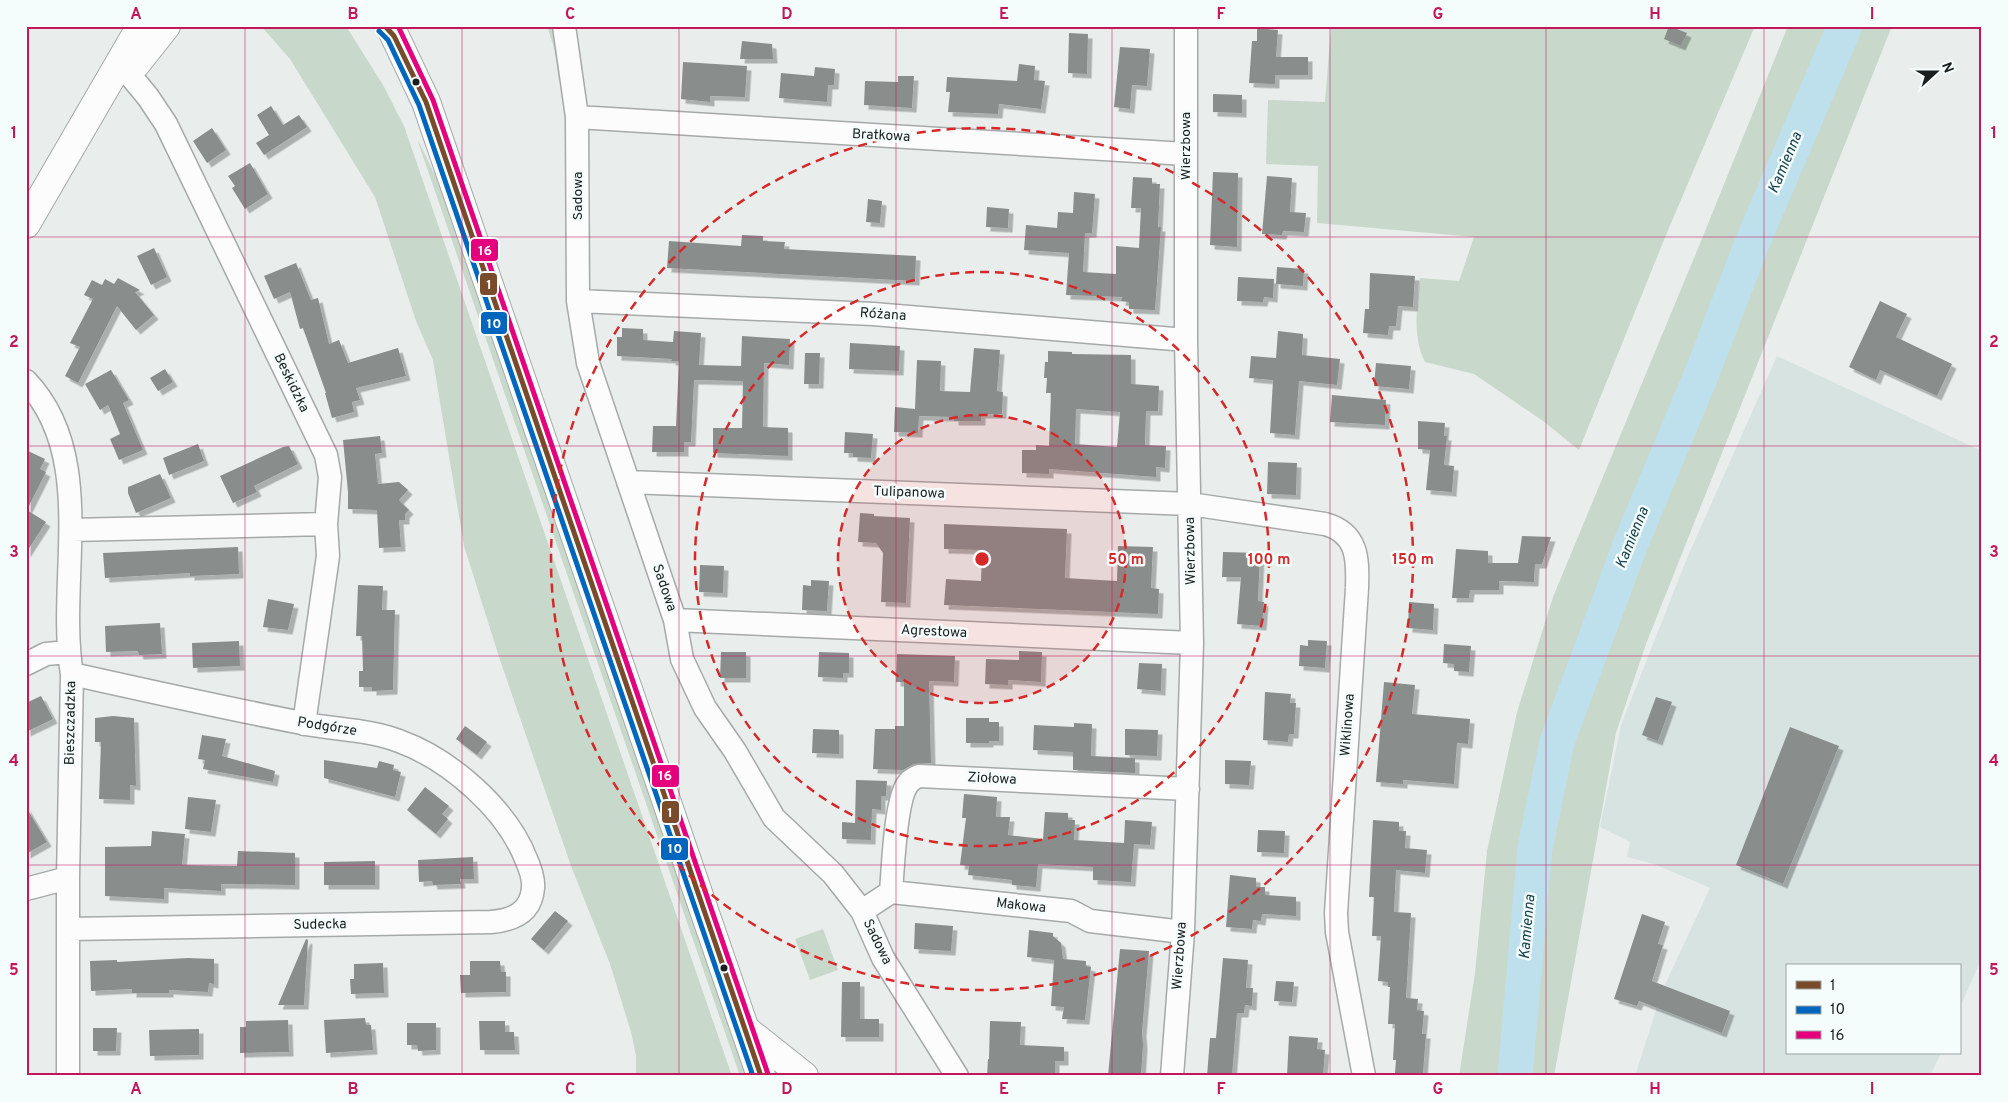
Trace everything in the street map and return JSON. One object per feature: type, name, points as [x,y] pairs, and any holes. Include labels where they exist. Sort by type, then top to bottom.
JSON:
[{"type":"main road","points":[[26,224],[141,26]]},
{"type":"main road","points":[[82,128],[129,74],[166,26]]},
{"type":"main road","points":[[390,29],[426,102],[761,1076]]},
{"type":"main road","points":[[746,1030],[804,1076]]},
{"type":"street","name":"Sadowa","points":[[564,26],[577,117],[578,301],[588,362],[675,620],[682,659],[705,708],[735,751],[774,818],[833,874],[862,912],[883,958],[957,1076]]},
{"type":"street","name":"Wierzbowa","points":[[1172,1076],[1182,932],[1192,643],[1186,340],[1186,26]]},
{"type":"street","name":"Beskidzka","points":[[129,74],[148,97],[166,124],[326,454],[330,477],[326,524],[328,556],[304,724]]},
{"type":"street","name":"Bratkowa","points":[[577,117],[1186,154]]},
{"type":"street","name":"Różana","points":[[578,301],[874,314],[1186,340]]},
{"type":"street","name":"Bieszczadzka","points":[[26,381],[46,405],[58,431],[66,458],[71,530],[68,652],[72,674],[68,878],[68,1076]]},
{"type":"street","name":"Tulipanowa","points":[[628,482],[1190,504]]},
{"type":"street","name":"Wiklinowa","points":[[1190,504],[1331,526],[1346,535],[1356,553],[1358,568],[1357,588],[1336,913],[1337,932],[1364,1076]]},
{"type":"street","points":[[71,530],[326,524]]},
{"type":"street","name":"Agrestowa","points":[[675,620],[1192,643]]},
{"type":"street","points":[[26,664],[46,654],[68,652]]},
{"type":"street","name":"Podgórze","points":[[72,674],[304,724],[373,734],[399,741],[446,766],[469,784],[495,811],[522,847],[530,868]]},
{"type":"street","name":"Ziołowa","points":[[891,892],[897,827],[903,794],[907,785],[919,776],[1188,789]]},
{"type":"street","name":"Sudecka","points":[[68,929],[454,923],[507,920],[522,913],[530,902],[533,890],[530,868]]},
{"type":"street","points":[[26,890],[68,878]]},
{"type":"street","points":[[862,912],[891,892]]},
{"type":"street","name":"Makowa","points":[[891,892],[1071,911],[1090,921],[1182,932]]},
{"type":"shaded area","points":[[1777,356],[1982,451],[1982,957],[1960,1008],[1960,964],[1786,964],[1786,1054],[1941,1054],[1930,1076],[1635,1076],[1662,991],[1710,888],[1654,864],[1627,857],[1630,842],[1600,827],[1621,725],[1687,558]]},
{"type":"green space","points":[[261,26],[346,26],[383,85],[404,126],[732,1076],[636,1076],[636,1056],[631,1032],[610,964],[571,866],[500,660],[464,546],[433,360],[416,321],[375,197],[290,59]]},
{"type":"green space","points":[[547,26],[559,26],[568,95],[559,79],[554,48]]},
{"type":"green space","points":[[1331,26],[1755,26],[1666,235],[1579,450],[1543,421],[1474,374],[1425,362],[1418,342],[1416,321],[1420,278],[1459,281],[1474,237],[1317,223],[1318,166],[1266,164],[1268,100],[1325,102]]},
{"type":"green space","points":[[1788,26],[1892,26],[1646,644],[1616,733],[1554,1076],[1459,1076],[1475,973],[1487,851],[1517,712],[1553,597]]},
{"type":"green space","points":[[418,142],[448,202],[748,1076],[740,1076]]},
{"type":"green space","points":[[823,929],[838,970],[810,980],[795,939]]},
{"type":"building","points":[[1669,26],[1687,33],[1681,46],[1664,39]]},
{"type":"building","points":[[1257,28],[1278,30],[1276,57],[1308,57],[1308,75],[1275,75],[1275,84],[1249,83],[1252,41],[1257,41]]},
{"type":"building","points":[[1069,33],[1088,34],[1087,74],[1068,73]]},
{"type":"building","points":[[742,41],[772,44],[773,59],[740,59]]},
{"type":"building","points":[[1120,47],[1150,49],[1147,86],[1132,85],[1130,109],[1114,107]]},
{"type":"building","points":[[683,62],[747,66],[745,97],[710,96],[710,102],[681,99]]},
{"type":"building","points":[[1019,64],[1035,66],[1034,80],[1045,81],[1041,109],[999,104],[998,114],[948,112],[950,92],[946,92],[947,77],[1017,81]]},
{"type":"building","points":[[815,67],[835,69],[834,85],[828,85],[827,102],[779,98],[781,73],[814,76]]},
{"type":"building","points":[[898,76],[914,76],[912,108],[864,105],[865,81],[898,82]]},
{"type":"building","points":[[1213,94],[1242,95],[1242,113],[1213,112]]},
{"type":"building","points":[[271,106],[283,125],[299,115],[307,127],[264,155],[256,143],[269,135],[257,115]]},
{"type":"building","points":[[212,128],[226,150],[207,163],[193,141]]},
{"type":"building","points":[[250,163],[268,194],[245,209],[232,188],[235,186],[228,176]]},
{"type":"building","points":[[1213,172],[1238,173],[1237,247],[1210,245]]},
{"type":"building","points":[[1267,176],[1292,178],[1290,212],[1306,213],[1304,232],[1283,231],[1282,235],[1262,234]]},
{"type":"building","points":[[1133,177],[1152,178],[1152,184],[1160,184],[1158,227],[1161,227],[1155,310],[1129,309],[1129,302],[1121,301],[1122,297],[1066,295],[1069,253],[1024,250],[1026,225],[1057,228],[1058,212],[1073,213],[1074,192],[1095,194],[1092,233],[1085,233],[1083,272],[1116,274],[1116,246],[1139,248],[1141,208],[1131,208]]},
{"type":"building","points":[[868,199],[882,201],[880,223],[866,222]]},
{"type":"building","points":[[987,207],[1009,209],[1008,228],[986,227]]},
{"type":"building","points":[[742,235],[763,236],[763,241],[785,242],[784,249],[916,256],[915,281],[667,268],[669,241],[741,246]]},
{"type":"building","points":[[154,248],[167,277],[151,285],[137,256]]},
{"type":"building","points":[[296,263],[311,300],[318,298],[329,344],[339,340],[348,363],[398,348],[406,376],[356,388],[360,400],[352,402],[354,412],[332,418],[326,393],[303,328],[300,329],[290,292],[274,299],[264,276]]},
{"type":"building","points":[[1277,267],[1304,269],[1303,286],[1276,284]]},
{"type":"building","points":[[1370,273],[1415,276],[1413,307],[1398,306],[1396,326],[1389,326],[1388,335],[1363,333],[1365,309],[1369,309]]},
{"type":"building","points":[[1238,277],[1274,279],[1273,298],[1264,297],[1263,302],[1237,301]]},
{"type":"building","points":[[118,278],[140,290],[135,292],[154,315],[136,330],[117,306],[78,383],[65,376],[80,347],[70,343],[93,299],[84,295],[92,280],[102,285],[105,279],[114,284]]},
{"type":"building","points":[[1880,301],[1907,314],[1896,337],[1952,364],[1937,396],[1880,370],[1876,380],[1849,367]]},
{"type":"building","points":[[622,328],[643,329],[643,340],[673,342],[674,331],[701,333],[699,365],[741,366],[742,336],[790,339],[789,365],[764,363],[763,427],[788,428],[788,456],[713,453],[713,428],[742,428],[743,381],[694,380],[691,442],[684,442],[684,452],[652,452],[653,426],[676,426],[679,361],[617,356],[617,337],[622,337]]},
{"type":"building","points":[[1278,331],[1303,334],[1302,355],[1340,359],[1337,385],[1299,381],[1295,435],[1270,433],[1273,380],[1249,378],[1251,356],[1276,358]]},
{"type":"building","points":[[850,343],[900,346],[899,371],[849,369]]},
{"type":"building","points":[[974,348],[1000,350],[997,391],[1003,392],[1002,414],[981,414],[981,421],[954,421],[954,417],[919,416],[918,433],[894,432],[895,407],[915,409],[917,360],[941,361],[940,391],[970,392]]},
{"type":"building","points":[[1048,351],[1072,352],[1072,354],[1131,355],[1131,384],[1159,386],[1158,411],[1146,411],[1145,445],[1166,446],[1165,468],[1156,467],[1156,477],[1049,469],[1049,474],[1022,473],[1022,450],[1036,450],[1036,445],[1049,446],[1051,393],[1046,393],[1047,378],[1044,378],[1045,362],[1048,362]],"holes":[[[1076,409],[1120,412],[1117,447],[1075,444]]]},
{"type":"building","points":[[805,353],[820,353],[819,384],[804,384]]},
{"type":"building","points":[[1376,363],[1411,366],[1409,389],[1374,386]]},
{"type":"building","points":[[165,369],[173,382],[158,391],[150,378]]},
{"type":"building","points":[[111,370],[129,400],[123,403],[143,450],[119,460],[110,439],[120,434],[108,405],[100,410],[85,384]]},
{"type":"building","points":[[1332,395],[1386,400],[1385,425],[1330,422]]},
{"type":"building","points":[[1418,421],[1445,423],[1444,436],[1447,436],[1444,465],[1454,466],[1452,492],[1426,490],[1430,450],[1418,449]]},
{"type":"building","points":[[845,432],[873,434],[871,458],[853,457],[853,453],[844,453]]},
{"type":"building","points":[[380,436],[382,453],[375,454],[378,484],[399,482],[408,490],[399,500],[409,510],[405,514],[405,520],[399,520],[401,547],[379,548],[377,510],[348,509],[343,440]]},
{"type":"building","points":[[198,444],[204,461],[169,475],[163,458]]},
{"type":"building","points":[[289,446],[298,464],[254,486],[257,492],[233,503],[220,476]]},
{"type":"building","points":[[26,450],[45,459],[40,469],[46,472],[27,510],[46,522],[26,553]]},
{"type":"building","points":[[1268,462],[1297,463],[1296,495],[1267,494]]},
{"type":"building","points":[[160,474],[171,498],[136,513],[128,493],[128,487]]},
{"type":"building","points":[[860,513],[874,514],[874,516],[910,518],[906,603],[881,602],[883,553],[876,543],[858,542]]},
{"type":"building","points":[[944,524],[1067,529],[1065,578],[1117,581],[1118,546],[1153,547],[1151,588],[1159,589],[1158,614],[944,605],[946,579],[981,581],[982,550],[944,549]]},
{"type":"building","points":[[1522,536],[1551,537],[1542,564],[1535,564],[1534,582],[1499,581],[1499,590],[1470,590],[1469,598],[1452,598],[1456,549],[1488,551],[1488,563],[1518,563]]},
{"type":"building","points":[[238,547],[239,574],[190,576],[190,573],[105,578],[103,553]]},
{"type":"building","points":[[1223,552],[1260,553],[1258,601],[1264,602],[1262,626],[1237,624],[1241,577],[1222,577]]},
{"type":"building","points":[[700,565],[724,566],[723,593],[699,592]]},
{"type":"building","points":[[811,580],[829,581],[827,611],[802,610],[803,585],[811,586]]},
{"type":"building","points":[[358,585],[383,586],[382,610],[395,610],[393,690],[372,691],[372,687],[359,687],[359,671],[363,671],[362,636],[356,636]]},
{"type":"building","points":[[268,599],[294,604],[288,630],[263,627]]},
{"type":"building","points":[[1409,602],[1434,604],[1433,630],[1408,628]]},
{"type":"building","points":[[160,623],[162,654],[139,655],[138,651],[106,652],[105,626]]},
{"type":"building","points":[[1308,640],[1327,641],[1325,668],[1299,666],[1300,645],[1308,646]]},
{"type":"building","points":[[239,641],[240,666],[193,668],[192,643]]},
{"type":"building","points":[[1444,644],[1471,646],[1469,672],[1454,671],[1454,664],[1443,663]]},
{"type":"building","points":[[1019,651],[1042,652],[1041,682],[1008,680],[1008,685],[985,684],[986,659],[1019,660]]},
{"type":"building","points":[[721,652],[746,652],[746,678],[720,678]]},
{"type":"building","points":[[819,652],[849,653],[849,673],[843,673],[843,678],[818,677]]},
{"type":"building","points":[[897,654],[955,656],[954,682],[929,681],[931,763],[914,764],[903,770],[873,769],[875,729],[895,729],[895,726],[904,726],[904,682],[896,682]]},
{"type":"building","points":[[1139,663],[1162,664],[1161,691],[1137,689]]},
{"type":"building","points":[[1384,682],[1415,685],[1412,714],[1470,719],[1468,744],[1457,743],[1454,784],[1403,780],[1403,784],[1376,782]]},
{"type":"building","points":[[1265,692],[1291,694],[1290,703],[1296,703],[1294,734],[1289,734],[1288,742],[1263,740]]},
{"type":"building","points":[[41,696],[53,719],[26,732],[26,703]]},
{"type":"building","points":[[1656,697],[1672,702],[1658,741],[1642,735]]},
{"type":"building","points":[[113,716],[134,718],[136,786],[130,785],[130,800],[99,799],[101,742],[95,742],[95,718]]},
{"type":"building","points":[[966,718],[989,718],[989,722],[999,722],[999,741],[966,743]]},
{"type":"building","points":[[1074,723],[1092,724],[1091,756],[1135,758],[1135,773],[1073,770],[1073,752],[1033,750],[1034,725],[1074,727]]},
{"type":"building","points":[[465,726],[487,742],[477,755],[456,739]]},
{"type":"building","points":[[1790,727],[1839,746],[1783,884],[1736,865]]},
{"type":"building","points":[[813,729],[839,730],[839,754],[812,753]]},
{"type":"building","points":[[1125,729],[1158,730],[1157,756],[1125,755]]},
{"type":"building","points":[[202,735],[226,739],[222,756],[275,771],[273,782],[203,769],[205,760],[198,759]]},
{"type":"building","points":[[324,760],[377,768],[379,761],[394,765],[393,770],[401,772],[395,797],[324,778]]},
{"type":"building","points":[[1225,760],[1251,761],[1249,785],[1225,784]]},
{"type":"building","points":[[856,780],[887,781],[886,796],[881,796],[881,810],[872,809],[871,840],[842,839],[842,822],[855,823]]},
{"type":"building","points":[[425,787],[449,806],[442,814],[448,819],[436,834],[407,810]]},
{"type":"building","points":[[964,794],[997,797],[996,817],[1010,817],[1008,835],[1043,839],[1045,812],[1068,813],[1068,820],[1075,820],[1074,840],[1124,843],[1125,820],[1152,822],[1150,845],[1134,844],[1131,882],[1093,880],[1093,867],[1038,864],[1036,887],[1012,885],[1012,880],[968,875],[969,866],[960,865],[966,818],[962,818]]},
{"type":"building","points":[[188,797],[216,800],[211,832],[185,829]]},
{"type":"building","points":[[26,807],[47,842],[26,854]]},
{"type":"building","points":[[1373,820],[1399,822],[1399,831],[1406,831],[1405,848],[1427,850],[1425,873],[1396,870],[1394,912],[1411,913],[1406,998],[1418,999],[1417,1010],[1424,1011],[1422,1034],[1426,1034],[1423,1074],[1395,1073],[1396,1060],[1393,1060],[1395,1024],[1388,1024],[1390,987],[1388,987],[1388,982],[1378,981],[1381,936],[1372,936],[1374,897],[1369,897]]},
{"type":"building","points":[[1258,830],[1285,831],[1284,853],[1257,852]]},
{"type":"building","points":[[152,831],[185,834],[182,865],[237,866],[238,851],[295,853],[295,885],[221,884],[221,891],[164,888],[164,899],[105,896],[105,847],[151,846]]},
{"type":"building","points":[[473,857],[474,879],[460,879],[461,884],[433,885],[432,881],[419,882],[418,860]]},
{"type":"building","points":[[375,861],[375,885],[324,885],[324,862]]},
{"type":"building","points":[[1230,875],[1256,878],[1256,887],[1265,887],[1265,895],[1296,897],[1296,916],[1262,914],[1261,921],[1253,920],[1252,929],[1226,927]]},
{"type":"building","points":[[555,911],[568,921],[544,950],[531,939]]},
{"type":"building","points":[[1642,914],[1665,922],[1658,944],[1663,945],[1652,981],[1730,1011],[1722,1033],[1639,1001],[1637,1006],[1614,999]]},
{"type":"building","points":[[915,923],[953,926],[951,951],[914,949]]},
{"type":"building","points":[[1029,930],[1053,933],[1053,936],[1061,943],[1063,959],[1086,961],[1086,966],[1091,967],[1085,1020],[1062,1019],[1064,1007],[1051,1006],[1054,960],[1027,957]]},
{"type":"building","points":[[306,939],[308,940],[304,1005],[278,1005]]},
{"type":"building","points":[[1120,949],[1149,951],[1142,1032],[1141,1076],[1108,1076]]},
{"type":"building","points":[[188,958],[214,959],[214,984],[209,983],[208,992],[169,990],[169,993],[132,993],[132,989],[91,991],[90,961],[117,960],[117,962]]},
{"type":"building","points":[[1223,958],[1248,960],[1246,988],[1253,988],[1252,1006],[1245,1005],[1244,1013],[1237,1013],[1232,1076],[1207,1076],[1210,1038],[1216,1038]]},
{"type":"building","points":[[470,961],[500,961],[501,972],[506,972],[506,992],[461,993],[460,975],[470,975]]},
{"type":"building","points":[[383,963],[384,993],[351,994],[350,979],[354,979],[354,964]]},
{"type":"building","points":[[1276,981],[1294,982],[1292,1002],[1274,1001]]},
{"type":"building","points":[[842,982],[860,982],[860,1019],[879,1019],[879,1037],[841,1037]]},
{"type":"building","points":[[365,1018],[366,1025],[371,1025],[373,1050],[326,1053],[324,1020]]},
{"type":"building","points":[[288,1020],[289,1052],[240,1053],[240,1027],[246,1027],[246,1021]]},
{"type":"building","points":[[479,1021],[505,1021],[505,1032],[514,1032],[515,1050],[480,1050]]},
{"type":"building","points":[[990,1021],[1021,1022],[1020,1045],[1064,1047],[1064,1061],[1055,1061],[1055,1076],[1002,1074],[1002,1076],[987,1076]]},
{"type":"building","points":[[407,1023],[436,1023],[436,1050],[418,1051],[417,1045],[407,1045]]},
{"type":"building","points":[[93,1028],[117,1028],[116,1051],[93,1051]]},
{"type":"building","points":[[199,1029],[199,1055],[150,1056],[149,1030]]},
{"type":"building","points":[[1289,1036],[1318,1038],[1317,1049],[1325,1050],[1323,1076],[1287,1076]]},
{"type":"waterway","name":"Kamienna","points":[[1515,1076],[1535,848],[1557,742],[1631,543],[1702,373],[1753,241],[1845,26]]},
{"type":"transit line","name":"1","points":[[385,26],[394,36],[426,102],[761,1076]]},
{"type":"transit line","name":"16","points":[[398,26],[433,100],[768,1074]]},
{"type":"transit line","name":"10","points":[[379,31],[388,40],[419,105],[753,1076]]}]
